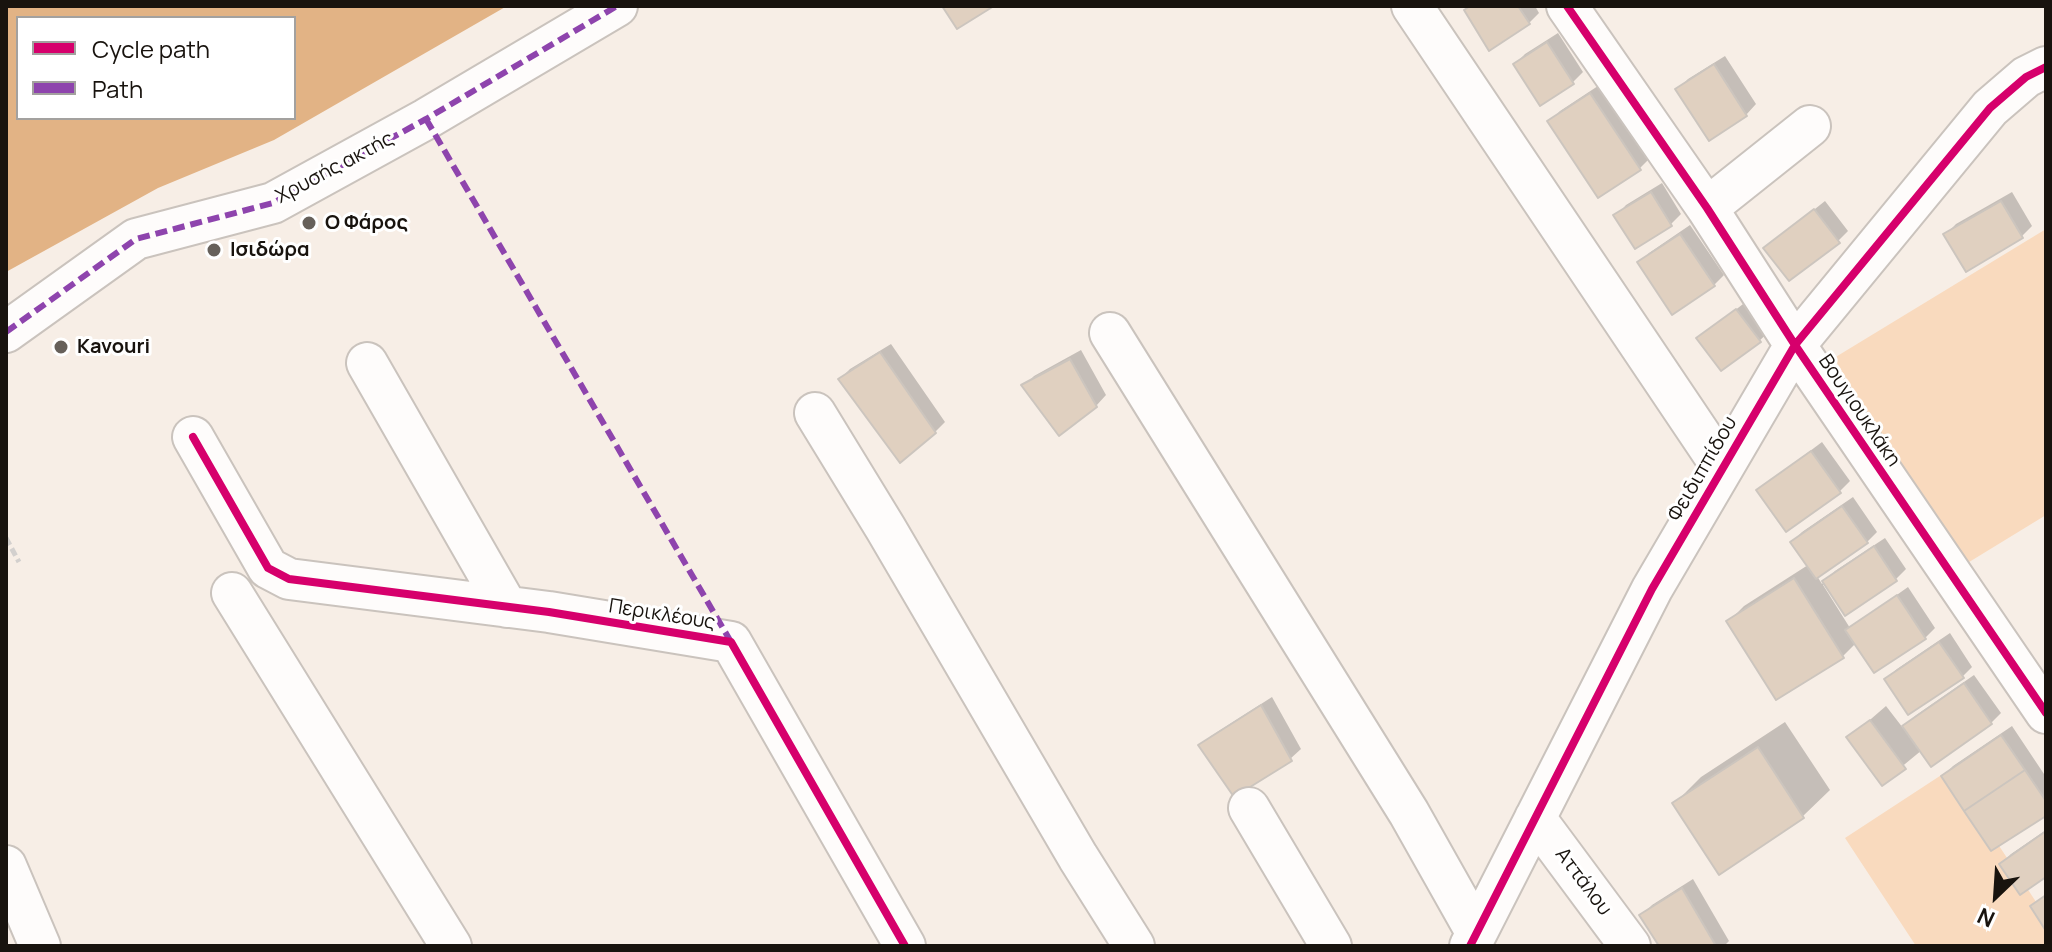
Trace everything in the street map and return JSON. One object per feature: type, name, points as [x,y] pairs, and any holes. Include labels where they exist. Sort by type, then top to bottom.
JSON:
[{"type":"street","name":"Χρυσής ακτής","points":[[6,332],[136,239],[273,203],[426,119],[617,6]]},
{"type":"street","points":[[1412,6],[1722,467]]},
{"type":"street","name":"Βουγιουκλάκη","points":[[1567,6],[1707,208],[1795,345],[2046,713]]},
{"type":"street","name":"Φειδιππίδου","points":[[1473,939],[1652,589],[1795,345],[1990,108],[2026,77],[2046,67]]},
{"type":"street","points":[[1707,208],[1810,126]]},
{"type":"street","points":[[1110,333],[1409,813],[1473,939]]},
{"type":"street","points":[[367,363],[507,607]]},
{"type":"street","points":[[815,413],[1134,946]]},
{"type":"street","name":"Περικλέους","points":[[193,437],[268,568],[289,579],[507,607],[731,642],[905,946]]},
{"type":"street","points":[[232,593],[451,946]]},
{"type":"street","points":[[1249,808],[1331,946]]},
{"type":"street","name":"Αττάλου","points":[[1535,818],[1630,946]]},
{"type":"street","points":[[6,866],[40,946]]},
{"type":"path","points":[[6,538],[19,562]]},
{"type":"shaded area","points":[[6,6],[507,6],[274,140],[158,188],[6,272]]},
{"type":"shaded area","points":[[2046,229],[2046,515],[1961,567],[1834,358]]},
{"type":"shaded area","points":[[1949,770],[2046,917],[2046,946],[1916,946],[1845,838]]},
{"type":"building","points":[[942,6],[994,6],[957,29]]},
{"type":"building","points":[[1470,6],[1518,6],[1530,24],[1489,51],[1464,10]]},
{"type":"building","points":[[1547,42],[1574,84],[1540,106],[1513,64]]},
{"type":"building","points":[[1714,64],[1747,116],[1709,141],[1675,89]]},
{"type":"building","points":[[1590,93],[1641,170],[1598,198],[1547,121]]},
{"type":"building","points":[[1651,192],[1672,226],[1635,249],[1613,215]]},
{"type":"building","points":[[2001,201],[2023,238],[1966,272],[1943,234]]},
{"type":"building","points":[[1814,209],[1840,243],[1789,281],[1763,248]]},
{"type":"building","points":[[1680,234],[1715,286],[1672,315],[1637,262]]},
{"type":"building","points":[[1736,309],[1761,342],[1721,371],[1696,338]]},
{"type":"building","points":[[880,352],[936,433],[900,463],[838,379]]},
{"type":"building","points":[[1070,359],[1097,407],[1059,436],[1021,385]]},
{"type":"building","points":[[1811,451],[1841,493],[1786,532],[1756,490]]},
{"type":"building","points":[[1842,506],[1868,543],[1816,579],[1790,542]]},
{"type":"building","points":[[1874,546],[1897,581],[1845,616],[1822,581]]},
{"type":"building","points":[[1794,578],[1844,658],[1776,700],[1726,621]]},
{"type":"building","points":[[1897,595],[1926,639],[1874,673],[1845,630]]},
{"type":"building","points":[[1939,642],[1964,678],[1908,715],[1884,679]]},
{"type":"building","points":[[1964,683],[1992,724],[1931,767],[1902,726]]},
{"type":"building","points":[[1261,705],[1292,761],[1234,797],[1198,745]]},
{"type":"building","points":[[1870,720],[1906,769],[1882,786],[1846,737]]},
{"type":"building","points":[[2001,735],[2025,770],[1964,811],[1941,776]]},
{"type":"building","points":[[1758,747],[1804,818],[1719,875],[1672,803]]},
{"type":"building","points":[[2025,770],[2046,801],[2046,816],[1991,851],[1964,811]]},
{"type":"building","points":[[2046,831],[2046,877],[2020,895],[1999,864]]},
{"type":"building","points":[[1682,888],[1716,946],[1659,946],[1639,915]]},
{"type":"building","points":[[2046,895],[2046,931],[2030,906]]},
{"type":"marked path","points":[[6,332],[136,239],[273,203],[426,119],[617,6]]},
{"type":"marked path","points":[[426,119],[731,642]]},
{"type":"cycle path","points":[[1567,6],[1707,208],[1795,345],[2046,713]]},
{"type":"cycle path","points":[[1470,946],[1652,589],[1795,345],[1990,108],[2026,77],[2046,67]]},
{"type":"cycle path","points":[[193,437],[268,568],[289,579],[549,612],[731,642],[905,946]]},
{"type":"place","name":"Ο Φάρος","points":[[309,223]]},
{"type":"place","name":"Ισιδώρα","points":[[214,250]]},
{"type":"place","name":"Kavouri","points":[[61,347]]}]
